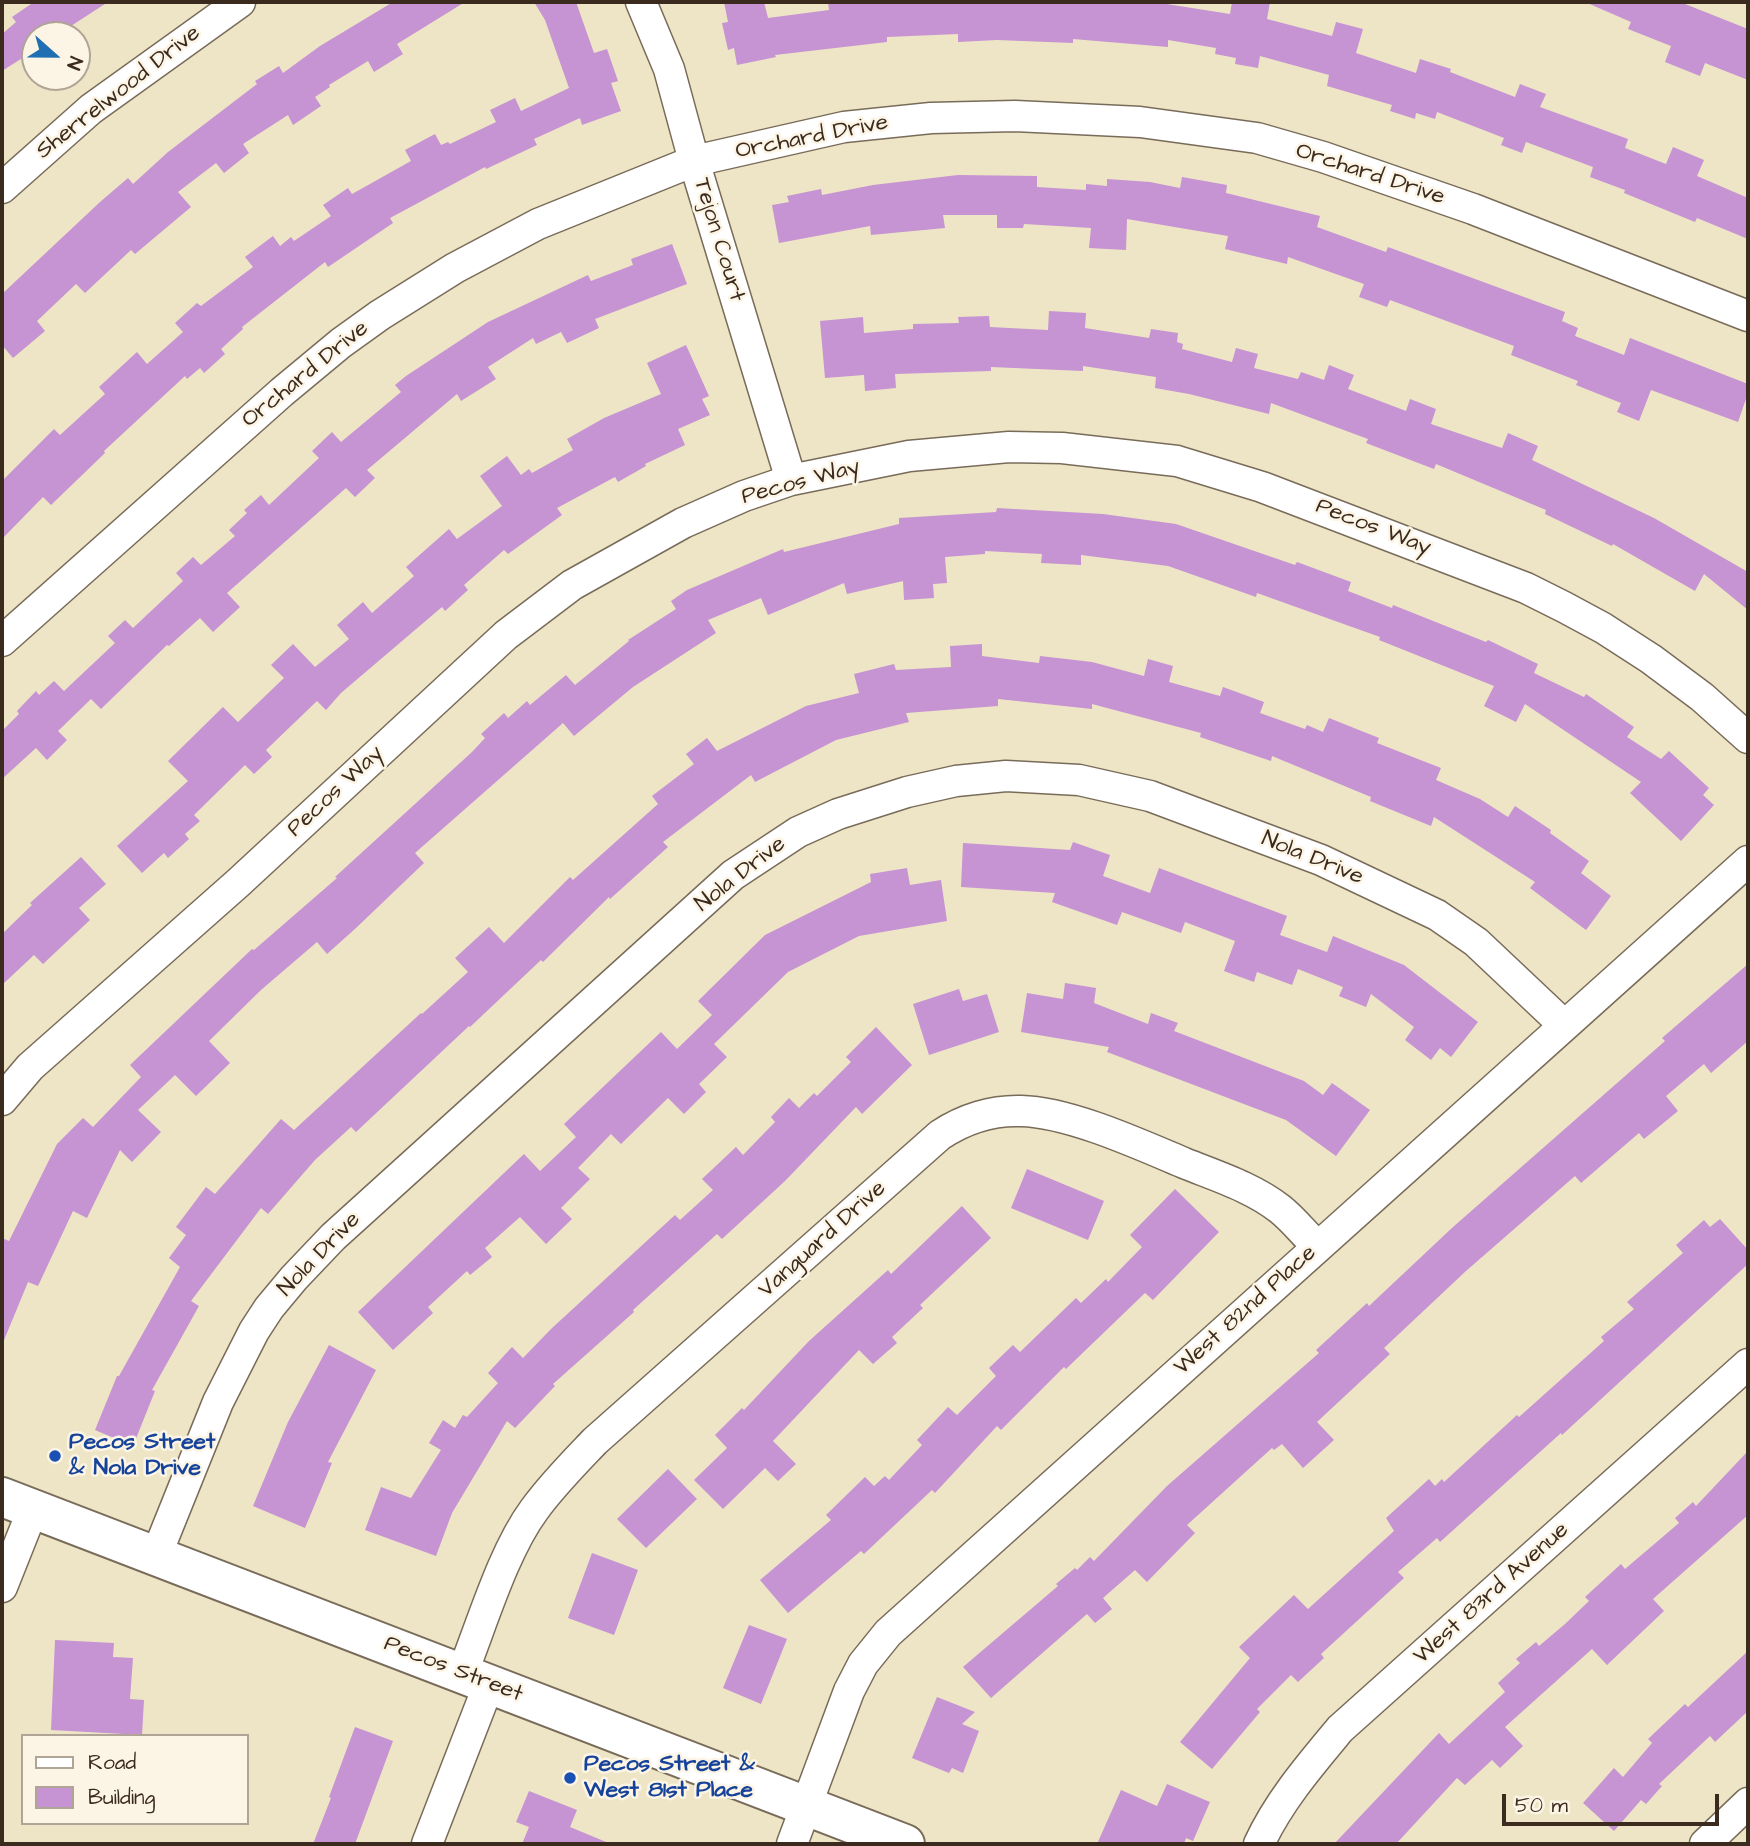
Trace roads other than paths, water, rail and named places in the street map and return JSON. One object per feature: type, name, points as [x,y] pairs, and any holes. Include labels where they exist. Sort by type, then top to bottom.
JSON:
[{"type":"main road","name":"Pecos Street","points":[[17,1503],[905,1844]]},
{"type":"street","name":"Sherrelwood Drive","points":[[2,188],[91,109],[240,2]]},
{"type":"street","name":"Tejon Court","points":[[641,2],[669,69],[694,161],[791,480]]},
{"type":"street","name":"Orchard Drive","points":[[2,641],[282,392],[380,315],[496,245],[538,224],[694,161],[844,127],[931,118],[1015,116],[1140,122],[1257,138],[1323,157],[1461,205],[1748,316]]},
{"type":"street","name":"Pecos Way","points":[[2,1100],[30,1067],[239,883],[506,635],[572,585],[683,523],[744,496],[791,480],[909,456],[1009,447],[1062,448],[1177,461],[1262,486],[1526,588],[1603,628],[1651,659],[1702,697],[1748,738]]},
{"type":"street","name":"Nola Drive","points":[[156,1556],[218,1402],[254,1331],[294,1278],[333,1237],[733,875],[798,832],[838,814],[907,792],[956,781],[1006,776],[1079,780],[1150,796],[1321,860],[1437,915],[1476,942],[1564,1025]]},
{"type":"street","name":"West 82nd Place","points":[[792,1844],[849,1691],[863,1664],[888,1633],[1748,861]]},
{"type":"street","name":"Vanguard Drive","points":[[427,1844],[511,1551],[533,1512],[559,1479],[595,1441],[940,1135],[954,1126],[991,1113],[1022,1111],[1053,1115],[1123,1138],[1258,1195],[1280,1209],[1318,1247]]},
{"type":"street","name":"West 83rd Avenue","points":[[1259,1844],[1283,1802],[1340,1729],[1748,1364]]},
{"type":"street","points":[[2,1587],[17,1503]]},
{"type":"street","points":[[1705,1844],[1748,1803]]},
{"type":"place","name":"Pecos Street & Nola Drive","points":[[55,1456]]},
{"type":"place","name":"Pecos Street & West 81st Place","points":[[570,1778]]}]
